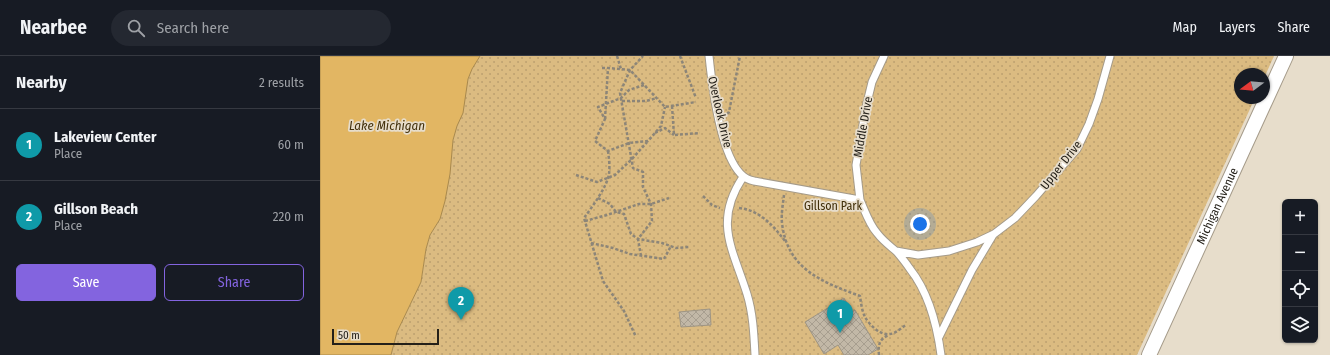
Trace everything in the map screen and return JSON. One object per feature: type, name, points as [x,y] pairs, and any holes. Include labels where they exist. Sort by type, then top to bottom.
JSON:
[{"type":"street","name":"Michigan Avenue","points":[[1149,355],[1286,56]]},
{"type":"lane","name":"Overlook Drive","points":[[709,56],[714,94],[724,142],[735,168],[743,177]]},
{"type":"lane","name":"Middle Drive","points":[[860,200],[856,165],[872,82],[884,56]]},
{"type":"lane","name":"Upper Drive","points":[[994,234],[1015,218],[1077,149],[1090,124],[1110,56]]},
{"type":"lane","points":[[754,355],[752,322],[747,295],[732,253],[727,233],[727,219],[735,189],[743,177],[754,181],[784,187],[860,200],[876,232],[887,245],[896,251],[911,270],[922,288],[931,309],[939,337],[941,355]]},
{"type":"lane","points":[[896,251],[918,255],[949,251],[977,242],[994,234]]},
{"type":"lane","points":[[939,337],[972,270],[994,234]]},
{"type":"path","points":[[617,56],[621,69]]},
{"type":"path","points":[[637,56],[639,60]]},
{"type":"path","points":[[641,256],[638,239],[652,221],[651,204],[643,187],[643,172],[633,168],[620,93],[630,70],[642,56]]},
{"type":"path","points":[[665,107],[696,100],[680,56]]},
{"type":"path","points":[[720,124],[729,112],[740,56]]},
{"type":"path","points":[[602,68],[630,70],[665,107]]},
{"type":"path","points":[[608,68],[605,120],[595,141],[608,151],[610,172],[598,198],[584,218],[603,280],[624,311],[636,337]]},
{"type":"path","points":[[621,99],[629,90],[644,85]]},
{"type":"path","points":[[605,120],[598,107],[621,99],[646,101],[657,98]]},
{"type":"path","points":[[672,106],[674,135]]},
{"type":"path","points":[[576,175],[598,182],[615,175],[632,160],[660,126],[665,107]]},
{"type":"path","points":[[653,134],[665,128],[674,135],[700,134]]},
{"type":"path","points":[[608,151],[629,143],[648,141]]},
{"type":"path","points":[[784,187],[781,222],[789,250],[802,268],[816,278],[860,296],[865,317],[881,334],[890,334]]},
{"type":"path","points":[[703,196],[712,205],[721,209],[730,207],[747,209],[758,214],[778,232],[787,243]]},
{"type":"path","points":[[598,198],[610,204],[616,212],[624,214],[631,234],[638,239],[662,243],[676,248],[690,247]]},
{"type":"path","points":[[585,221],[639,204],[651,204],[669,198]]},
{"type":"path","points":[[591,243],[630,254],[664,259],[671,246]]},
{"type":"path","points":[[879,355],[878,346],[883,338],[906,325]]},
{"type":"green space","name":"Gillson Park","points":[[480,56],[1274,56],[1269,68],[1234,68],[1234,104],[1252,104],[1137,355],[391,355],[397,332],[421,282],[426,249],[430,235],[440,219],[453,140],[468,79]]},
{"type":"water","name":"Lake Michigan","points":[[320,56],[480,56],[468,79],[463,113],[453,140],[450,174],[440,219],[430,235],[426,249],[421,282],[397,332],[391,355],[320,355]]},
{"type":"building","points":[[844,298],[852,312],[855,310],[878,349],[868,355],[844,355],[838,345],[824,354],[805,322]]},
{"type":"building","points":[[710,309],[711,325],[681,327],[679,312]]},
{"type":"place","name":"Gillson Beach","points":[[461,320]]},
{"type":"place","name":"Lakeview Center","points":[[840,333]]}]
